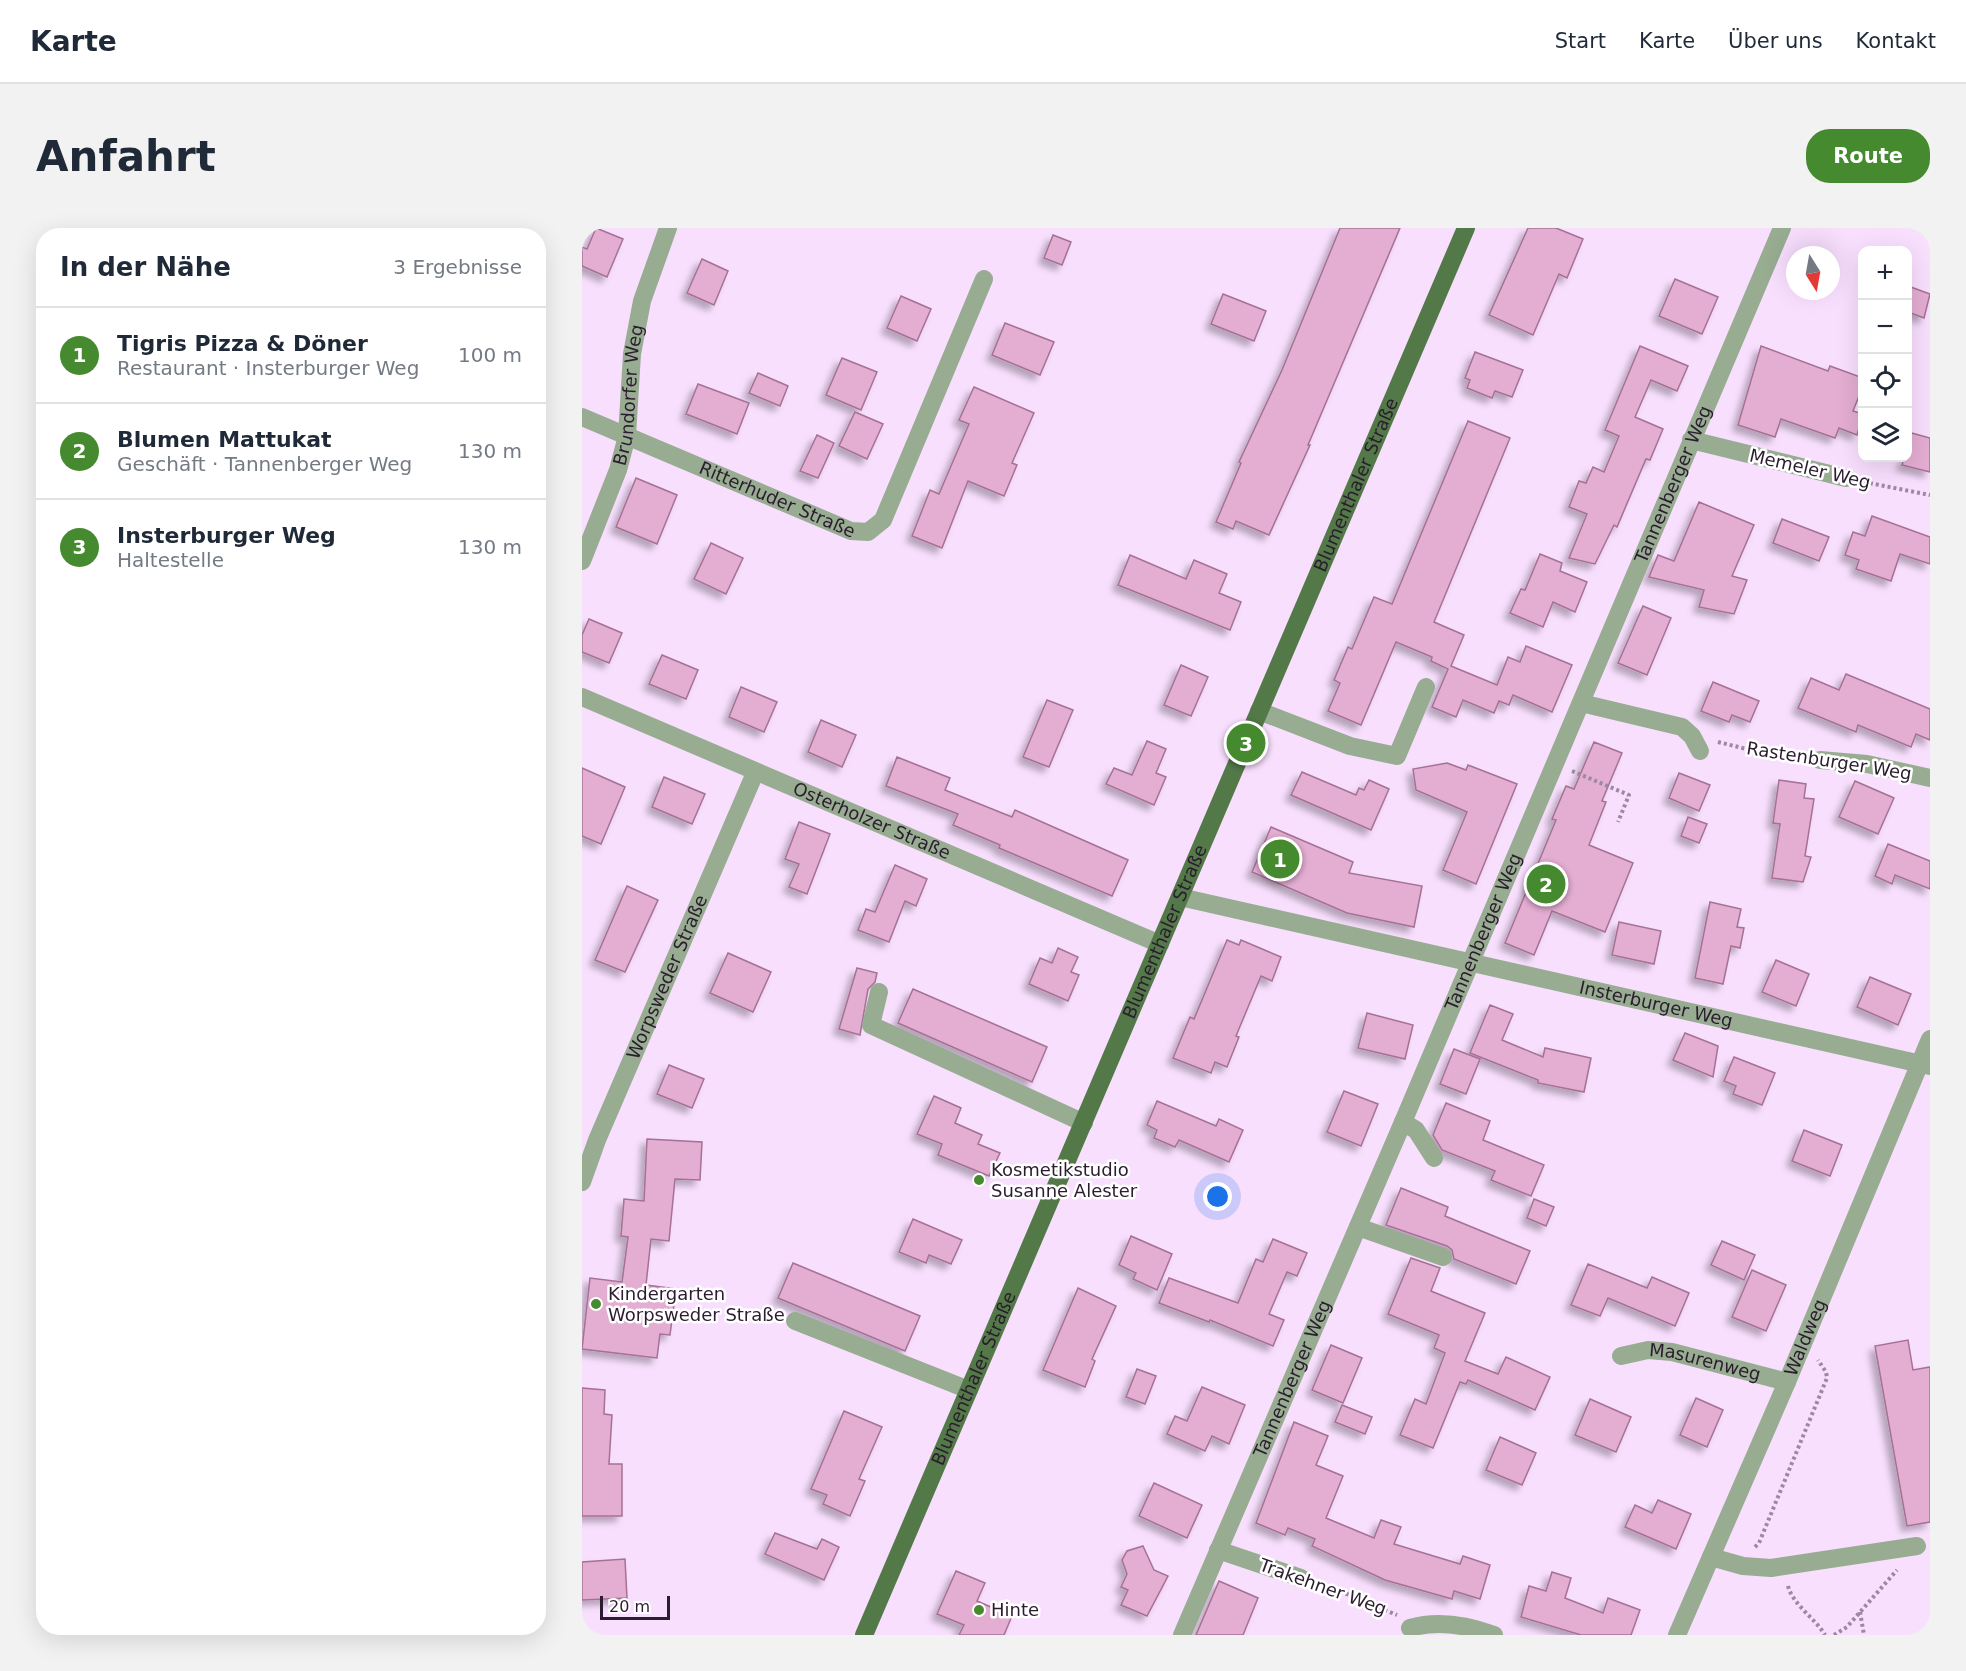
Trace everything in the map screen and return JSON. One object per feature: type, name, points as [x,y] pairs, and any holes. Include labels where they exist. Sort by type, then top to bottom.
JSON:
[{"type":"main road","name":"Blumenthaler Straße","points":[[864,1635],[1466,228]]},
{"type":"street","name":"Brundorfer Weg","points":[[582,561],[618,470],[627,436],[632,354],[642,301],[668,228]]},
{"type":"street","name":"Tannenberger Weg","points":[[1182,1635],[1403,1122],[1469,961],[1782,228]]},
{"type":"street","name":"Ritterhuder Straße","points":[[582,417],[851,531],[868,532],[883,520],[984,279]]},
{"type":"street","name":"Memeler Weg","points":[[1691,440],[1846,478]]},
{"type":"street","points":[[1259,711],[1350,746],[1396,756],[1426,687]]},
{"type":"street","name":"Osterholzer Straße","points":[[582,697],[755,773],[1160,944]]},
{"type":"street","points":[[1581,703],[1682,727],[1696,743]]},
{"type":"street","name":"Rastenburger Weg","points":[[1820,760],[1867,764],[1930,778]]},
{"type":"street","name":"Worpsweder Straße","points":[[582,1182],[589,1140],[755,773]]},
{"type":"street","name":"Insterburger Weg","points":[[1180,897],[1925,1065]]},
{"type":"street","points":[[879,992],[871,1025],[1084,1123]]},
{"type":"street","name":"Waldweg","points":[[1677,1635],[1925,1065],[1930,1039]]},
{"type":"street","points":[[1403,1122],[1416,1130],[1434,1158]]},
{"type":"street","points":[[1358,1227],[1443,1257]]},
{"type":"street","points":[[795,1322],[969,1390]]},
{"type":"street","name":"Masurenweg","points":[[1621,1356],[1648,1350],[1672,1352],[1787,1382]]},
{"type":"street","points":[[1711,1557],[1743,1566],[1784,1567],[1917,1546]]},
{"type":"street","name":"Trakehner Weg","points":[[1218,1550],[1301,1578]]},
{"type":"street","points":[[1410,1628],[1425,1624],[1445,1623],[1494,1635]]},
{"type":"path","name":"Memeler Weg","points":[[1846,478],[1930,495]]},
{"type":"path","name":"Rastenburger Weg","points":[[1696,743],[1779,757],[1820,760]]},
{"type":"path","points":[[1554,764],[1629,795],[1618,822]]},
{"type":"path","points":[[1837,1634],[1847,1627],[1917,1546]]},
{"type":"path","points":[[1784,1567],[1789,1590],[1817,1622],[1825,1635]]},
{"type":"path","name":"Trakehner Weg","points":[[1301,1578],[1327,1584],[1394,1612],[1410,1628]]},
{"type":"path","points":[[1860,1612],[1864,1635]]},
{"type":"building","points":[[596,228],[623,239],[607,277],[582,266],[582,247],[587,249]]},
{"type":"building","points":[[1340,228],[1400,228],[1308,445],[1310,445],[1269,535],[1236,521],[1233,529],[1216,522],[1241,463],[1239,462],[1282,370]]},
{"type":"building","points":[[1528,228],[1556,228],[1583,239],[1567,278],[1559,274],[1533,335],[1489,315]]},
{"type":"building","points":[[1053,235],[1071,242],[1062,265],[1044,258]]},
{"type":"building","points":[[702,259],[728,271],[714,305],[687,293]]},
{"type":"building","points":[[1675,279],[1718,297],[1702,334],[1659,316]]},
{"type":"building","points":[[1912,287],[1930,294],[1924,318],[1912,314]]},
{"type":"building","points":[[1223,294],[1266,311],[1254,341],[1211,324]]},
{"type":"building","points":[[901,296],[931,309],[917,341],[887,328]]},
{"type":"building","points":[[1005,323],[1054,342],[1040,375],[992,355]]},
{"type":"building","points":[[1640,346],[1688,366],[1677,391],[1651,380],[1635,417],[1663,429],[1650,460],[1646,459],[1617,527],[1614,525],[1595,564],[1569,558],[1587,514],[1569,507],[1579,481],[1586,483],[1593,467],[1604,472],[1619,436],[1605,430]]},
{"type":"building","points":[[1761,346],[1828,371],[1830,366],[1858,376],[1858,398],[1853,411],[1858,412],[1857,435],[1839,428],[1835,438],[1781,419],[1775,437],[1738,425]]},
{"type":"building","points":[[1475,352],[1523,370],[1512,397],[1495,391],[1492,398],[1467,388],[1470,380],[1465,378]]},
{"type":"building","points":[[842,358],[877,372],[861,410],[826,395]]},
{"type":"building","points":[[758,373],[788,386],[780,406],[749,393]]},
{"type":"building","points":[[698,384],[749,403],[737,434],[686,414]]},
{"type":"building","points":[[974,387],[1034,413],[1012,463],[1017,465],[1004,496],[968,481],[942,548],[912,536],[930,490],[939,494],[969,424],[959,420]]},
{"type":"building","points":[[855,412],[883,424],[867,459],[839,446]]},
{"type":"building","points":[[1468,421],[1510,438],[1434,622],[1464,635],[1451,666],[1497,685],[1508,657],[1520,662],[1526,646],[1572,665],[1552,712],[1513,695],[1509,705],[1499,701],[1494,713],[1463,700],[1456,717],[1432,707],[1448,669],[1431,661],[1432,657],[1396,642],[1361,725],[1328,711],[1340,683],[1334,680],[1348,647],[1352,649],[1374,597],[1392,604]]},
{"type":"building","points":[[1912,433],[1930,438],[1930,472],[1902,465],[1903,462],[1912,462]]},
{"type":"building","points":[[817,435],[834,443],[818,478],[800,471]]},
{"type":"building","points":[[636,478],[677,495],[657,544],[616,527]]},
{"type":"building","points":[[1699,502],[1754,525],[1732,576],[1747,580],[1734,614],[1699,607],[1704,590],[1649,577],[1658,555],[1674,561]]},
{"type":"building","points":[[1872,516],[1930,537],[1930,564],[1900,554],[1891,581],[1856,569],[1859,560],[1845,555],[1853,532],[1865,536]]},
{"type":"building","points":[[1782,519],[1829,537],[1819,561],[1773,543]]},
{"type":"building","points":[[711,543],[743,558],[726,594],[694,579]]},
{"type":"building","points":[[1540,554],[1562,563],[1560,571],[1587,582],[1575,612],[1553,602],[1543,627],[1510,613],[1521,589],[1525,590]]},
{"type":"building","points":[[1130,555],[1186,579],[1194,560],[1227,574],[1219,593],[1241,602],[1230,630],[1118,585]]},
{"type":"building","points":[[1643,606],[1671,618],[1647,675],[1618,663]]},
{"type":"building","points":[[589,619],[622,633],[609,663],[582,652],[582,635]]},
{"type":"building","points":[[662,655],[698,670],[686,699],[649,684]]},
{"type":"building","points":[[1181,665],[1208,677],[1191,716],[1164,705]]},
{"type":"building","points":[[1846,674],[1930,709],[1930,740],[1916,734],[1911,747],[1858,725],[1856,732],[1798,708],[1811,678],[1839,690]]},
{"type":"building","points":[[1713,682],[1759,701],[1750,722],[1732,715],[1729,722],[1701,711]]},
{"type":"building","points":[[741,687],[777,702],[764,732],[729,717]]},
{"type":"building","points":[[1047,700],[1073,710],[1049,767],[1023,757]]},
{"type":"building","points":[[821,720],[856,735],[842,767],[808,752]]},
{"type":"building","points":[[1147,741],[1166,749],[1156,773],[1166,777],[1154,805],[1106,784],[1114,768],[1132,775]]},
{"type":"building","points":[[1594,742],[1622,753],[1602,801],[1606,802],[1589,845],[1633,863],[1605,932],[1552,911],[1534,955],[1505,943],[1556,820],[1552,819],[1566,786],[1574,789]]},
{"type":"building","points":[[897,757],[950,778],[945,790],[1012,817],[1015,810],[1128,860],[1112,896],[999,848],[1000,845],[953,825],[958,814],[886,786]]},
{"type":"building","points":[[1447,763],[1466,770],[1468,765],[1517,784],[1476,884],[1443,870],[1467,812],[1416,790],[1413,769]]},
{"type":"building","points":[[582,768],[625,787],[601,844],[582,836]]},
{"type":"building","points":[[1302,772],[1356,795],[1359,788],[1364,790],[1369,780],[1389,789],[1371,830],[1291,795]]},
{"type":"building","points":[[1679,773],[1710,785],[1699,811],[1669,798]]},
{"type":"building","points":[[664,777],[705,794],[692,824],[652,807]]},
{"type":"building","points":[[1779,780],[1806,784],[1804,798],[1814,799],[1805,856],[1811,857],[1803,882],[1772,878],[1780,824],[1773,823]]},
{"type":"building","points":[[1855,781],[1894,798],[1878,834],[1839,817]]},
{"type":"building","points":[[1688,817],[1707,824],[1699,843],[1681,836]]},
{"type":"building","points":[[799,822],[830,834],[807,894],[789,887],[799,864],[785,859]]},
{"type":"building","points":[[1271,827],[1353,862],[1349,873],[1422,886],[1414,927],[1347,913],[1252,872]]},
{"type":"building","points":[[1888,844],[1930,861],[1930,889],[1895,875],[1892,884],[1875,876]]},
{"type":"building","points":[[895,865],[927,879],[916,906],[905,901],[889,942],[858,930],[866,909],[875,912]]},
{"type":"building","points":[[627,886],[658,900],[625,972],[595,960]]},
{"type":"building","points":[[1710,902],[1741,909],[1737,927],[1744,928],[1740,948],[1731,946],[1723,984],[1695,978]]},
{"type":"building","points":[[1619,922],[1661,931],[1654,964],[1612,955]]},
{"type":"building","points":[[1227,940],[1239,945],[1241,940],[1281,957],[1272,981],[1261,976],[1236,1036],[1239,1037],[1227,1067],[1215,1062],[1211,1073],[1173,1058],[1190,1017],[1194,1019]]},
{"type":"building","points":[[1058,948],[1078,957],[1071,972],[1079,975],[1068,1001],[1029,984],[1040,958],[1052,963]]},
{"type":"building","points":[[728,953],[771,972],[753,1012],[710,993]]},
{"type":"building","points":[[1776,960],[1809,974],[1796,1006],[1762,992]]},
{"type":"building","points":[[857,968],[877,973],[875,982],[868,989],[860,1035],[839,1029]]},
{"type":"building","points":[[1870,977],[1911,994],[1898,1025],[1857,1007]]},
{"type":"building","points":[[913,989],[1047,1047],[1032,1082],[898,1023]]},
{"type":"building","points":[[1490,1005],[1513,1014],[1502,1040],[1543,1057],[1545,1048],[1591,1058],[1584,1092],[1538,1083],[1538,1080],[1470,1053]]},
{"type":"building","points":[[1367,1013],[1413,1025],[1405,1059],[1358,1048]]},
{"type":"building","points":[[1685,1033],[1718,1046],[1713,1077],[1673,1060]]},
{"type":"building","points":[[1454,1049],[1480,1059],[1466,1094],[1440,1084]]},
{"type":"building","points":[[1734,1057],[1775,1073],[1762,1105],[1733,1094],[1736,1086],[1724,1081]]},
{"type":"building","points":[[669,1065],[704,1079],[692,1108],[657,1094]]},
{"type":"building","points":[[1344,1091],[1378,1104],[1361,1146],[1327,1132]]},
{"type":"building","points":[[934,1096],[961,1108],[955,1123],[982,1135],[978,1144],[1000,1153],[989,1176],[938,1155],[942,1144],[917,1134]]},
{"type":"building","points":[[1157,1101],[1216,1126],[1219,1119],[1243,1130],[1229,1162],[1179,1140],[1175,1147],[1154,1138],[1157,1130],[1147,1125]]},
{"type":"building","points":[[1446,1103],[1490,1121],[1483,1140],[1544,1165],[1531,1196],[1491,1180],[1495,1171],[1442,1150],[1433,1135]]},
{"type":"building","points":[[1804,1130],[1842,1145],[1830,1176],[1792,1161]]},
{"type":"building","points":[[647,1139],[702,1142],[700,1180],[675,1179],[669,1241],[651,1239],[646,1285],[676,1289],[670,1335],[660,1334],[657,1358],[582,1349],[590,1278],[622,1282],[628,1237],[621,1236],[624,1199],[644,1201]]},
{"type":"building","points":[[1401,1188],[1448,1207],[1445,1216],[1530,1251],[1516,1284],[1454,1259],[1452,1250],[1447,1246],[1386,1225]]},
{"type":"building","points":[[1534,1199],[1554,1207],[1546,1226],[1527,1218]]},
{"type":"building","points":[[913,1219],[962,1240],[951,1264],[929,1255],[926,1263],[899,1252]]},
{"type":"building","points":[[1131,1236],[1172,1254],[1157,1290],[1133,1279],[1136,1273],[1119,1265]]},
{"type":"building","points":[[1273,1239],[1307,1253],[1297,1276],[1287,1272],[1269,1314],[1284,1320],[1273,1346],[1210,1320],[1209,1322],[1159,1303],[1169,1278],[1238,1303],[1256,1259],[1263,1262]]},
{"type":"building","points":[[1722,1241],[1755,1255],[1744,1280],[1711,1265]]},
{"type":"building","points":[[1411,1258],[1440,1268],[1431,1291],[1485,1313],[1465,1361],[1498,1374],[1506,1357],[1550,1377],[1535,1410],[1468,1380],[1466,1384],[1460,1382],[1433,1448],[1400,1435],[1415,1399],[1426,1404],[1445,1353],[1434,1348],[1439,1335],[1388,1314]]},
{"type":"building","points":[[793,1263],[920,1316],[905,1351],[778,1298]]},
{"type":"building","points":[[1588,1264],[1647,1288],[1652,1277],[1689,1293],[1675,1326],[1608,1298],[1600,1316],[1571,1305]]},
{"type":"building","points":[[1752,1270],[1786,1285],[1766,1331],[1732,1317]]},
{"type":"building","points":[[1078,1288],[1116,1306],[1092,1359],[1095,1361],[1085,1387],[1043,1370]]},
{"type":"building","points":[[1908,1340],[1913,1370],[1930,1367],[1930,1522],[1907,1526],[1875,1346]]},
{"type":"building","points":[[1331,1345],[1362,1358],[1343,1403],[1312,1390]]},
{"type":"building","points":[[1137,1369],[1156,1376],[1145,1404],[1126,1397]]},
{"type":"building","points":[[1202,1387],[1245,1405],[1229,1444],[1212,1436],[1205,1451],[1167,1434],[1175,1416],[1187,1421]]},
{"type":"building","points":[[582,1388],[605,1390],[604,1414],[612,1415],[609,1464],[622,1464],[622,1516],[582,1516]]},
{"type":"building","points":[[1696,1398],[1723,1410],[1707,1447],[1680,1435]]},
{"type":"building","points":[[1590,1399],[1631,1417],[1616,1452],[1575,1435]]},
{"type":"building","points":[[1342,1405],[1372,1417],[1365,1434],[1335,1422]]},
{"type":"building","points":[[844,1411],[882,1427],[859,1479],[865,1481],[850,1516],[823,1504],[827,1495],[811,1489]]},
{"type":"building","points":[[1294,1422],[1328,1436],[1316,1465],[1343,1476],[1326,1518],[1374,1538],[1381,1520],[1401,1527],[1394,1544],[1460,1564],[1463,1556],[1490,1565],[1480,1599],[1454,1591],[1452,1599],[1385,1580],[1312,1546],[1315,1539],[1288,1528],[1285,1535],[1256,1523]]},
{"type":"building","points":[[1500,1437],[1536,1453],[1522,1485],[1486,1470]]},
{"type":"building","points":[[1154,1483],[1202,1505],[1187,1538],[1139,1516]]},
{"type":"building","points":[[1658,1500],[1691,1514],[1676,1549],[1625,1527],[1635,1505],[1652,1513]]},
{"type":"building","points":[[775,1533],[817,1549],[822,1539],[839,1547],[824,1580],[765,1554]]},
{"type":"building","points":[[1143,1546],[1154,1570],[1168,1576],[1147,1616],[1121,1605],[1128,1590],[1121,1587],[1127,1574],[1122,1560],[1127,1551]]},
{"type":"building","points":[[625,1559],[627,1598],[582,1600],[582,1562]]},
{"type":"building","points":[[956,1571],[985,1583],[977,1601],[1012,1616],[1004,1635],[959,1635],[964,1625],[937,1614]]},
{"type":"building","points":[[1552,1572],[1571,1578],[1565,1598],[1603,1613],[1608,1598],[1640,1610],[1631,1635],[1581,1635],[1521,1617],[1529,1586],[1546,1591]]},
{"type":"building","points":[[1219,1581],[1258,1598],[1243,1635],[1196,1635]]},
{"type":"place","name":"Insterburger Weg","points":[[1246,743]]},
{"type":"place","name":"Tigris Pizza & Döner","points":[[1280,859]]},
{"type":"place","name":"Blumen Mattukat","points":[[1546,884]]},
{"type":"place","name":"Kosmetikstudio Susanne Alester","points":[[979,1180]]},
{"type":"place","name":"Kindergarten Worpsweder Straße","points":[[596,1304]]},
{"type":"place","name":"Hinte","points":[[979,1610]]}]
